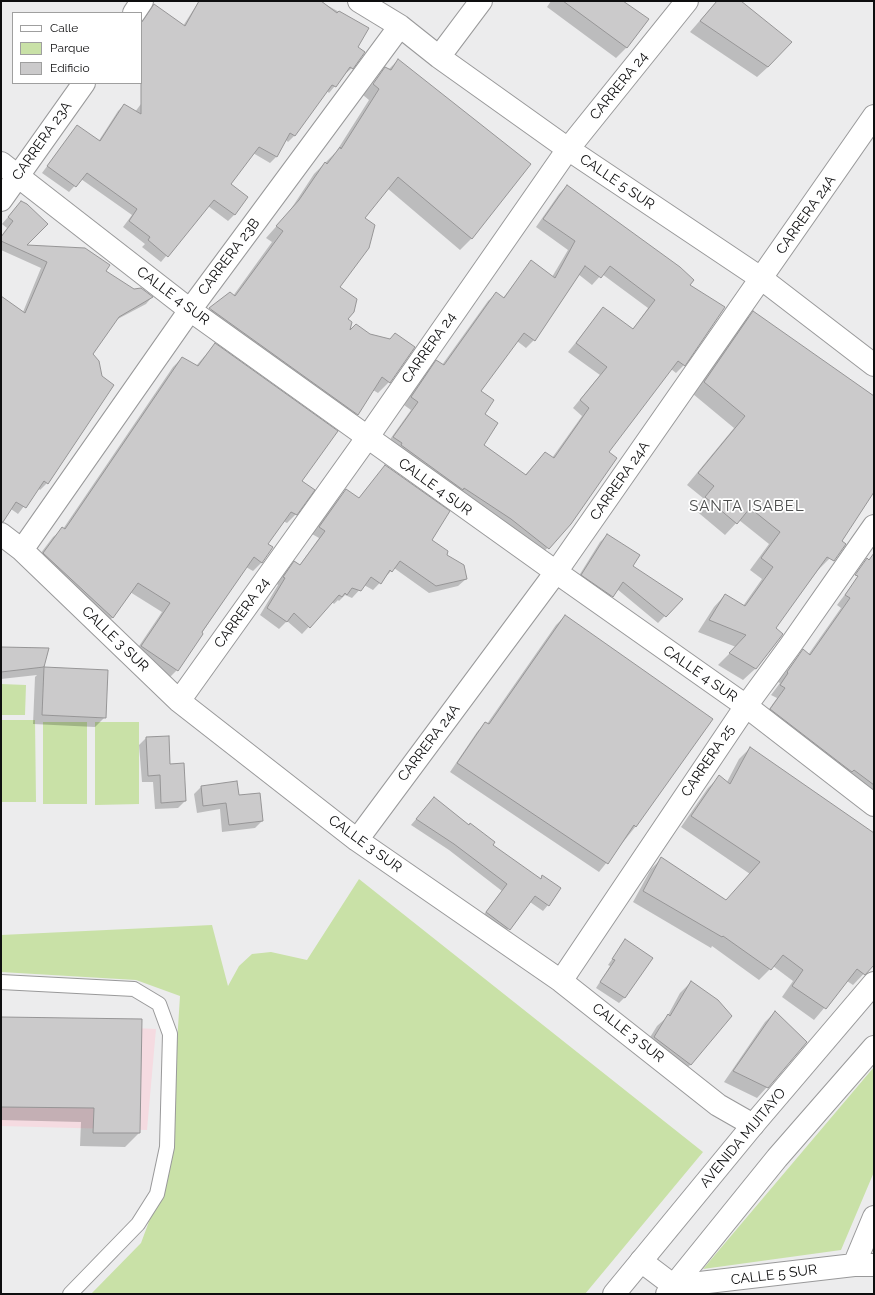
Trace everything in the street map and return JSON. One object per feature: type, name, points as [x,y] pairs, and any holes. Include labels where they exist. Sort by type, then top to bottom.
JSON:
[{"type":"street","points":[[135,12],[142,1]]},
{"type":"street","name":"CALLE 5 SUR","points":[[360,1],[400,26],[439,57],[568,149],[762,279],[874,365]]},
{"type":"street","points":[[439,57],[481,1]]},
{"type":"street","name":"CARRERA 24","points":[[179,702],[367,438],[568,149],[687,1]]},
{"type":"street","name":"CARRERA 23B","points":[[22,550],[190,310],[400,26]]},
{"type":"street","name":"CARRERA 23A","points":[[1,200],[83,84]]},
{"type":"street","name":"CARRERA 24A","points":[[357,840],[556,572],[762,279],[874,116]]},
{"type":"street","name":"CALLE 4 SUR","points":[[1,163],[190,310],[367,438],[746,706],[874,805]]},
{"type":"street","name":"CARRERA 25","points":[[561,981],[746,706],[874,526]]},
{"type":"street","name":"CALLE 3 SUR","points":[[1,534],[22,550],[179,702],[357,840],[561,981],[718,1105],[753,1125]]},
{"type":"street","name":"AVENIDA MIJITAYO","points":[[614,1294],[753,1125],[874,983]]},
{"type":"street","points":[[641,1261],[671,1290],[777,1158],[874,1047]]},
{"type":"street","points":[[864,1265],[874,1217]]},
{"type":"street","name":"CALLE 5 SUR","points":[[671,1290],[864,1265]]},
{"type":"lane","points":[[1,982],[134,989],[159,1004],[170,1034],[167,1147],[157,1194],[138,1224],[70,1294]]},
{"type":"shaded area","points":[[1,1022],[156,1029],[147,1130],[1,1126]]},
{"type":"green space","points":[[1,684],[26,685],[25,715],[1,715]]},
{"type":"green space","points":[[1,720],[35,720],[36,802],[1,802]]},
{"type":"green space","points":[[43,722],[87,722],[87,804],[43,804]]},
{"type":"green space","points":[[95,722],[139,722],[139,804],[95,805]]},
{"type":"green space","points":[[359,879],[703,1152],[585,1294],[91,1294],[141,1243],[169,1168],[180,996],[136,980],[1,972],[1,935],[212,925],[228,986],[239,966],[252,954],[271,952],[307,960]]},
{"type":"green space","points":[[874,1067],[874,1172],[841,1250],[703,1269]]},
{"type":"building","points":[[199,1],[321,1],[337,13],[339,11],[369,28],[358,47],[365,52],[353,69],[350,67],[336,87],[332,85],[295,136],[290,133],[277,157],[259,147],[231,184],[248,197],[235,215],[214,200],[168,257],[148,240],[150,237],[129,221],[137,209],[87,173],[76,187],[47,166],[77,125],[100,141],[124,104],[141,114],[142,22],[154,4],[185,26]]},
{"type":"building","points":[[563,1],[623,1],[649,19],[627,48]]},
{"type":"building","points":[[717,1],[741,1],[792,42],[768,67],[700,21]]},
{"type":"building","points":[[398,59],[531,164],[472,239],[398,177],[365,218],[375,225],[369,248],[340,287],[357,299],[354,312],[348,319],[352,322],[350,330],[356,324],[370,334],[390,339],[395,333],[415,347],[390,383],[382,377],[358,415],[209,308],[230,292],[235,296],[283,231],[276,226],[299,200],[325,162],[327,164],[340,147],[341,149],[379,89],[373,84],[385,67],[391,70]]},
{"type":"building","points":[[567,185],[680,267],[694,280],[690,285],[725,307],[685,366],[678,361],[609,452],[617,458],[571,524],[549,549],[511,519],[464,488],[463,490],[401,445],[402,443],[393,437],[418,402],[411,397],[436,360],[444,365],[496,292],[504,298],[531,260],[555,278],[575,241],[543,219]],"holes":[[[585,266],[601,278],[610,266],[655,300],[633,329],[603,307],[576,343],[607,367],[580,400],[589,408],[554,458],[545,452],[526,475],[484,445],[498,423],[485,414],[494,400],[481,391],[524,333],[535,341]]]},
{"type":"building","points":[[21,201],[27,204],[48,224],[27,245],[85,248],[110,265],[106,271],[134,289],[141,288],[153,297],[119,317],[93,354],[99,361],[102,376],[114,385],[48,484],[44,481],[26,508],[16,502],[3,522],[1,522],[1,296],[25,313],[47,262],[1,241],[1,237],[13,221],[8,217]]},
{"type":"building","points":[[753,311],[874,396],[874,492],[842,541],[846,544],[834,561],[827,557],[776,628],[783,634],[756,669],[729,653],[746,635],[709,620],[725,594],[745,606],[773,567],[761,558],[780,532],[750,508],[737,524],[705,497],[714,486],[698,473],[745,416],[704,382]]},
{"type":"building","points":[[215,343],[338,431],[302,481],[315,490],[297,515],[291,512],[268,544],[273,547],[262,563],[254,557],[202,632],[203,634],[178,671],[141,646],[170,603],[138,583],[113,618],[43,553],[62,527],[65,529],[182,357],[198,366]]},
{"type":"building","points":[[385,465],[450,511],[432,540],[448,551],[447,555],[464,565],[467,579],[436,586],[400,561],[392,572],[390,570],[381,584],[371,577],[361,591],[352,588],[347,595],[345,593],[342,597],[339,595],[310,628],[294,613],[287,622],[267,608],[285,578],[283,577],[294,561],[300,565],[325,531],[319,527],[346,489],[359,498]]},
{"type":"building","points":[[607,534],[640,555],[633,566],[683,599],[666,617],[623,582],[613,597],[581,575]]},
{"type":"building","points":[[874,553],[874,785],[854,770],[852,772],[770,709],[785,688],[780,685],[788,673],[787,672],[803,649],[810,655],[850,598],[845,595],[858,576],[855,575],[867,558],[869,560]]},
{"type":"building","points":[[565,615],[713,719],[636,827],[634,825],[608,864],[457,763],[485,722],[489,724]]},
{"type":"building","points":[[1,647],[49,648],[44,667],[1,672]]},
{"type":"building","points":[[44,667],[108,670],[106,718],[42,715]]},
{"type":"building","points":[[169,736],[170,764],[184,763],[186,801],[161,803],[160,775],[148,776],[146,737]]},
{"type":"building","points":[[750,747],[874,833],[874,965],[865,975],[857,969],[826,1009],[792,986],[803,970],[783,955],[771,970],[723,936],[722,937],[643,891],[661,857],[726,900],[760,862],[691,816],[719,775],[730,784]]},
{"type":"building","points":[[237,781],[239,795],[260,793],[263,821],[229,825],[226,803],[203,806],[201,786]]},
{"type":"building","points":[[434,797],[469,825],[470,823],[495,842],[493,845],[541,879],[542,875],[561,888],[549,906],[535,896],[510,930],[486,912],[507,884],[454,844],[416,819]]},
{"type":"building","points":[[625,939],[653,958],[625,998],[600,982],[615,960],[612,959]]},
{"type":"building","points":[[691,981],[718,1000],[732,1016],[691,1065],[654,1037],[668,1014],[670,1016]]},
{"type":"building","points":[[775,1011],[807,1042],[768,1088],[733,1071]]},
{"type":"building","points":[[1,1017],[142,1019],[140,1133],[93,1133],[94,1108],[1,1107]]},
{"type":"district","name":"SANTA ISABEL","points":[[747,506]]}]
